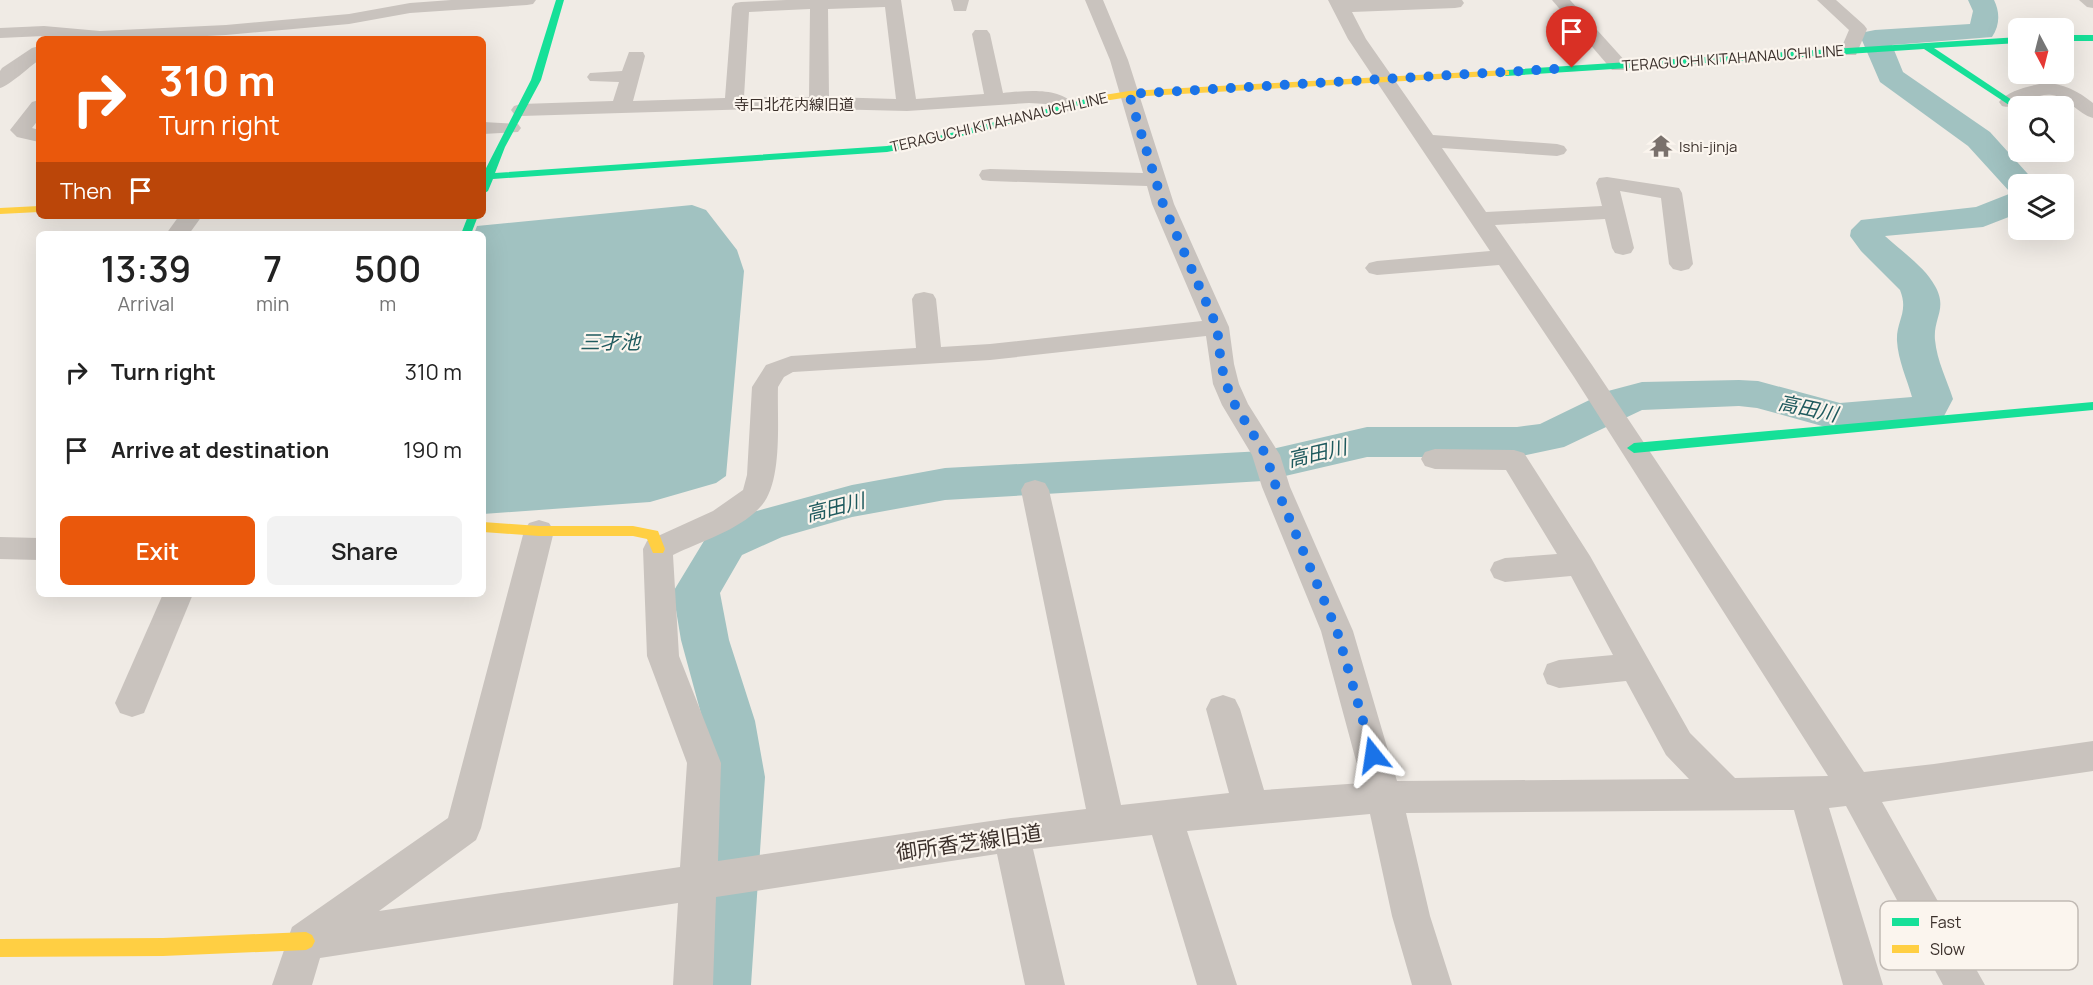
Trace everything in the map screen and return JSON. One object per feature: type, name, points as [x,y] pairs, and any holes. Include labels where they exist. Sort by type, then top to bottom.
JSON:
[{"type":"main road","points":[[486,177],[536,80],[560,0]]},
{"type":"main road","points":[[2074,38],[2093,38]]},
{"type":"main road","name":"TERAGUCHI KITAHANAUCHI LINE","points":[[486,177],[887,149],[944,138],[1065,106],[1129,94],[2008,41]]},
{"type":"main road","points":[[1924,45],[2008,101]]},
{"type":"main road","points":[[0,211],[36,209]]},
{"type":"main road","points":[[1634,448],[2089,410]]},
{"type":"main road","points":[[486,527],[539,531],[633,531],[652,535],[658,549]]},
{"type":"main road","points":[[0,948],[163,947],[306,941]]},
{"type":"street","points":[[361,17],[373,0]]},
{"type":"street","points":[[116,36],[226,30],[361,17],[410,8],[527,0]]},
{"type":"street","points":[[734,103],[741,7],[893,0],[907,105]]},
{"type":"street","points":[[1094,0],[1119,60],[1173,228],[1217,327],[1221,364],[1226,384],[1235,405],[1266,455],[1276,487],[1337,631],[1384,797],[1411,916],[1432,985]]},
{"type":"street","points":[[1453,0],[1455,3],[1338,3],[1357,39],[1634,448],[1856,789],[1918,901]]},
{"type":"street","points":[[1561,0],[1619,66]]},
{"type":"street","points":[[1826,0],[1857,29],[1857,35],[1849,51]]},
{"type":"street","points":[[2088,0],[2093,3]]},
{"type":"street","points":[[819,4],[819,102]]},
{"type":"street","points":[[0,33],[44,31],[64,36]]},
{"type":"street","points":[[981,34],[994,99]]},
{"type":"street","points":[[3,75],[36,54]]},
{"type":"street","points":[[621,107],[636,56]]},
{"type":"street","points":[[3,75],[36,70]]},
{"type":"street","points":[[597,77],[630,76]]},
{"type":"street","points":[[2021,96],[2036,89],[2053,88],[2072,96]]},
{"type":"street","name":"寺口北花内線旧道","points":[[486,127],[516,119],[621,107],[819,102],[907,105],[1041,97],[1065,106]]},
{"type":"street","points":[[2074,98],[2093,112]]},
{"type":"street","points":[[0,120],[34,112]]},
{"type":"street","points":[[34,112],[20,130],[36,135]]},
{"type":"street","points":[[1427,141],[1557,150]]},
{"type":"street","points":[[990,175],[1156,180]]},
{"type":"street","points":[[1623,248],[1607,183],[1671,193],[1682,264]]},
{"type":"street","points":[[1480,219],[1613,212]]},
{"type":"street","points":[[179,231],[189,219]]},
{"type":"street","points":[[1377,268],[1506,256]]},
{"type":"street","points":[[924,299],[929,356]]},
{"type":"street","points":[[693,985],[700,881],[704,763],[663,656],[658,549],[737,510],[752,499],[758,489],[761,475],[765,387],[769,377],[777,368],[791,364],[990,352],[1217,327]]},
{"type":"street","points":[[1435,459],[1515,460],[1578,564],[1678,744],[1728,795]]},
{"type":"street","points":[[1035,490],[1107,824]]},
{"type":"street","points":[[292,985],[306,941],[463,828],[539,531]]},
{"type":"street","points":[[0,549],[36,549]]},
{"type":"street","points":[[1505,570],[1578,564]]},
{"type":"street","points":[[132,703],[177,597]]},
{"type":"street","points":[[1559,674],[1636,666]]},
{"type":"street","points":[[1223,708],[1251,807]]},
{"type":"street","name":"御所香芝線旧道","points":[[306,941],[1011,835],[1251,807],[1384,797],[1807,794],[1934,780],[2093,756]]},
{"type":"street","points":[[1807,794],[1863,985]]},
{"type":"street","points":[[1165,817],[1217,985]]},
{"type":"street","points":[[1011,835],[1045,985]]},
{"type":"street","points":[[1957,970],[1965,985]]},
{"type":"water","name":"三才池","points":[[692,205],[706,210],[737,250],[744,271],[726,476],[716,483],[650,502],[486,514],[486,231],[475,231],[477,226]]},
{"type":"waterway","name":"高田川","points":[[1981,0],[1986,11],[1982,31],[1875,38],[1890,76],[1979,139],[2012,174]]},
{"type":"waterway","name":"高田川","points":[[721,985],[738,777],[729,721],[705,640],[696,592],[726,543],[769,524],[852,501],[945,484],[1263,466],[1367,442],[1517,442],[1549,437],[1622,401],[1642,396],[1739,393],[1758,395],[1840,417],[1923,410],[1930,406],[1933,399],[1916,342],[1917,327],[1923,309],[1921,296],[1917,286],[1873,244],[1867,236],[1868,230],[1873,227],[1983,217],[2008,206]]},
{"type":"traffic: fast","points":[[486,183],[500,147],[536,80],[560,0]]},
{"type":"traffic: fast","points":[[2074,38],[2093,38]]},
{"type":"traffic: fast","points":[[1506,73],[2008,41]]},
{"type":"traffic: fast","points":[[1924,45],[2008,101]]},
{"type":"traffic: fast","points":[[486,177],[887,149],[943,138],[1098,99]]},
{"type":"traffic: fast","points":[[467,231],[472,219]]},
{"type":"traffic: fast","points":[[1634,448],[2093,406]]},
{"type":"traffic: slow","points":[[1098,99],[1129,94],[1506,73]]},
{"type":"traffic: slow","points":[[0,211],[36,209]]},
{"type":"traffic: slow","points":[[486,527],[539,531],[633,531],[653,535],[658,549]]},
{"type":"traffic: slow","points":[[0,948],[163,947],[306,941]]},
{"type":"place","name":"Ishi-jinja","points":[[1661,146]]},
{"type":"route","points":[[1373,755],[1337,631],[1276,487],[1266,455],[1235,405],[1226,384],[1221,364],[1217,327],[1163,204],[1129,94],[1572,68]]}]
